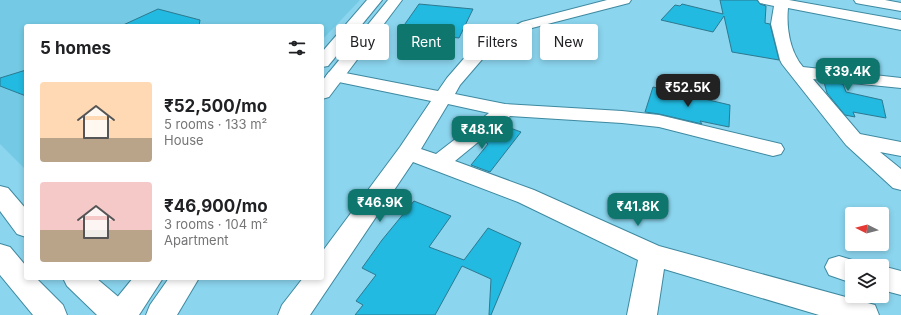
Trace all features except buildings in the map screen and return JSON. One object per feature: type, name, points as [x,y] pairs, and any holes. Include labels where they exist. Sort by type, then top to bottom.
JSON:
[{"type":"street","points":[[324,60],[375,0]]},
{"type":"street","points":[[324,90],[396,0]]},
{"type":"street","points":[[324,271],[408,152],[453,82],[479,52],[528,25],[624,0]]},
{"type":"street","points":[[861,0],[901,7]]},
{"type":"street","points":[[901,25],[776,1],[778,24],[788,60],[853,140],[901,182]]},
{"type":"street","points":[[798,72],[901,83]]},
{"type":"street","points":[[335,76],[505,110],[642,118],[660,121],[773,149]]},
{"type":"street","points":[[438,163],[505,110]]},
{"type":"street","points":[[853,140],[901,149]]},
{"type":"street","points":[[408,152],[526,196],[653,255],[864,315]]},
{"type":"street","points":[[0,194],[24,224]]},
{"type":"street","points":[[0,254],[32,294],[52,315]]},
{"type":"street","points":[[642,315],[653,255]]},
{"type":"street","points":[[79,280],[117,315]]},
{"type":"street","points":[[122,315],[148,280]]},
{"type":"street","points":[[161,315],[184,280]]},
{"type":"street","points":[[293,315],[318,280]]},
{"type":"street","points":[[889,280],[901,283]]},
{"type":"shaded area","points":[[0,0],[360,0],[324,38],[324,24],[24,24],[24,168],[0,144]]}]
